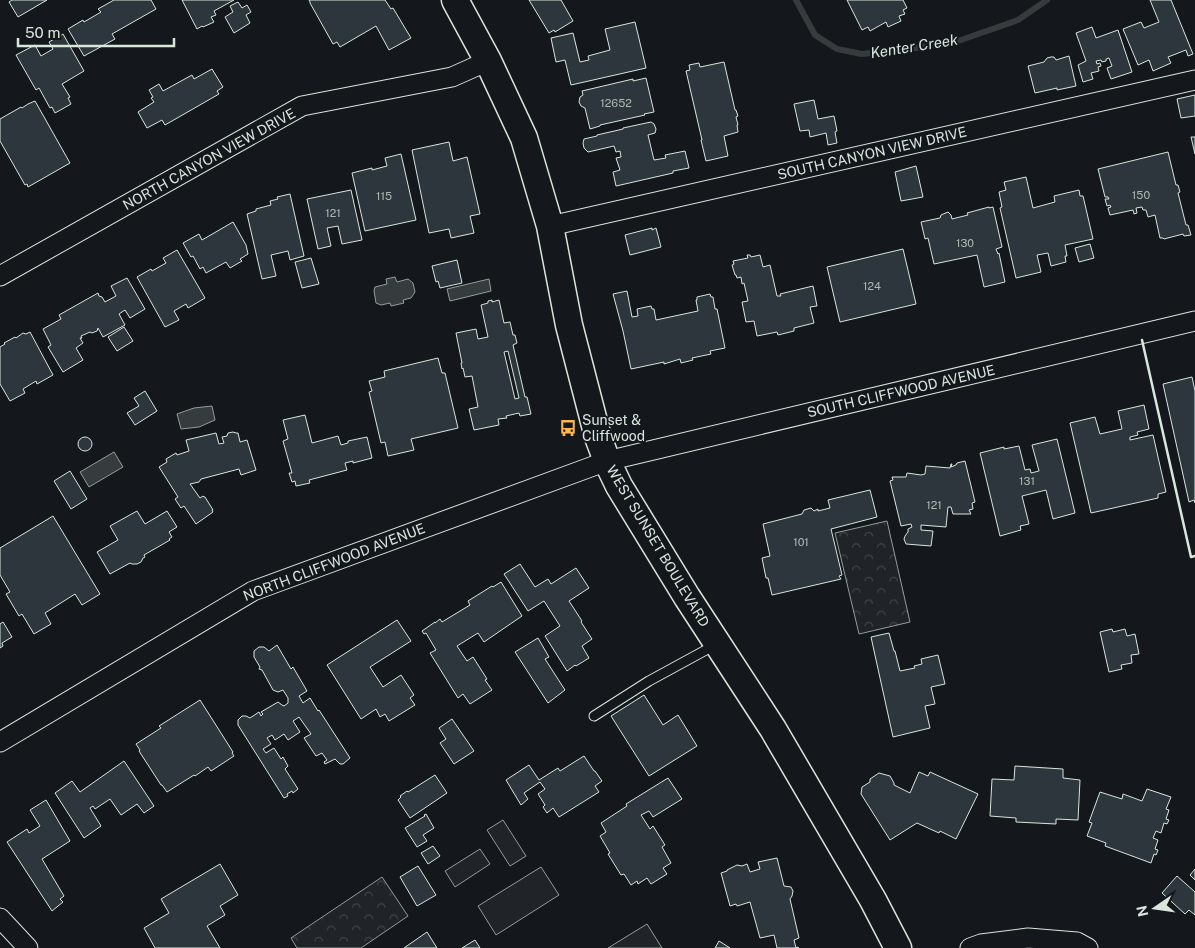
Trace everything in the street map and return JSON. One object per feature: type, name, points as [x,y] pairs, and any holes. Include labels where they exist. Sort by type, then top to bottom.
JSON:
[{"type":"main road","name":"WEST SUNSET BOULEVARD","points":[[455,0],[488,61],[524,138],[550,226],[569,325],[598,437],[607,461],[687,597],[773,729],[873,900],[898,948]]},
{"type":"street","name":"NORTH CANYON VIEW DRIVE","points":[[0,276],[302,106],[452,77],[488,61]]},
{"type":"street","name":"SOUTH CANYON VIEW DRIVE","points":[[550,226],[1195,80]]},
{"type":"street","name":"SOUTH CLIFFWOOD AVENUE","points":[[607,461],[1195,321]]},
{"type":"street","name":"NORTH CLIFFWOOD AVENUE","points":[[0,742],[253,590],[607,461]]},
{"type":"street","points":[[0,918],[28,948]]},
{"type":"street","points":[[970,948],[981,944],[1028,938],[1077,942],[1088,948]]},
{"type":"lane","points":[[594,716],[649,681],[717,643]]},
{"type":"green space","points":[[887,521],[910,622],[859,634],[835,533]]},
{"type":"green space","points":[[503,820],[526,856],[510,866],[487,830]]},
{"type":"green space","points":[[480,849],[490,864],[455,887],[445,871]]},
{"type":"green space","points":[[541,867],[559,895],[496,935],[478,906]]},
{"type":"green space","points":[[382,877],[408,916],[361,948],[297,948],[291,938]]},
{"type":"green space","points":[[647,924],[662,948],[608,948]]},
{"type":"shaded area","points":[[395,277],[397,282],[408,279],[413,283],[415,292],[411,298],[403,300],[404,303],[391,306],[390,303],[381,305],[376,303],[375,287],[387,284],[386,279]]},
{"type":"shaded area","points":[[489,279],[491,291],[450,301],[447,289]]},
{"type":"shaded area","points":[[212,406],[215,420],[199,427],[181,429],[177,414],[194,408]]},
{"type":"shaded area","points":[[114,452],[123,467],[89,487],[80,472]]},
{"type":"building","points":[[12,0],[47,0],[18,17],[9,2]]},
{"type":"building","points":[[114,0],[151,0],[156,9],[112,34],[115,39],[84,56],[68,29],[101,12],[98,9]]},
{"type":"building","points":[[182,0],[234,0],[214,11],[216,15],[211,17],[214,22],[197,29]]},
{"type":"building","points":[[309,0],[385,0],[391,9],[393,8],[411,38],[389,50],[376,26],[340,47],[337,42],[333,44]]},
{"type":"building","points":[[529,0],[561,0],[573,21],[555,32],[554,30],[549,33]]},
{"type":"building","points":[[847,0],[903,0],[907,8],[903,10],[905,14],[899,16],[901,21],[888,27],[886,22],[870,31],[868,27],[862,30]]},
{"type":"building","points":[[1150,0],[1171,0],[1193,54],[1188,56],[1186,50],[1168,57],[1171,63],[1153,71],[1149,60],[1138,65],[1123,29],[1141,22],[1144,28],[1159,22]]},
{"type":"building","points":[[238,2],[242,8],[247,5],[251,12],[246,15],[250,23],[234,33],[225,17],[233,12],[230,6]]},
{"type":"building","points":[[635,22],[646,68],[571,85],[565,60],[556,62],[551,38],[573,33],[580,62],[589,60],[588,56],[610,50],[605,29]]},
{"type":"building","points":[[1092,27],[1096,38],[1118,30],[1132,72],[1111,79],[1107,68],[1112,66],[1109,58],[1102,62],[1101,60],[1096,61],[1101,66],[1098,67],[1099,71],[1091,73],[1093,79],[1083,82],[1078,65],[1086,61],[1076,33]]},
{"type":"building","points":[[63,34],[84,71],[62,84],[70,97],[68,98],[71,104],[55,113],[52,107],[50,108],[39,88],[36,90],[16,55],[35,45],[41,56],[53,49],[49,42]]},
{"type":"building","points":[[1069,56],[1076,86],[1035,93],[1028,66],[1044,62],[1047,58],[1051,57],[1054,57],[1056,60]]},
{"type":"building","points":[[724,62],[738,116],[736,117],[738,132],[724,136],[728,156],[706,161],[686,71],[690,70],[689,65],[699,63],[700,67]]},
{"type":"building","points":[[212,69],[223,87],[217,91],[219,94],[165,125],[162,120],[147,128],[138,112],[154,102],[149,90],[159,84],[163,91],[192,75],[194,79]]},
{"type":"building","points":[[646,78],[654,112],[590,129],[585,108],[579,102],[580,97],[583,95],[582,91],[633,79],[633,81]]},
{"type":"building","points":[[1195,95],[1195,116],[1181,118],[1177,99]]},
{"type":"building","points":[[814,100],[818,119],[834,116],[837,143],[828,145],[826,133],[810,137],[809,130],[800,131],[794,104]]},
{"type":"building","points":[[35,101],[70,163],[28,187],[27,184],[25,185],[0,141],[0,119]]},
{"type":"building","points":[[651,122],[656,129],[655,133],[648,135],[654,160],[666,158],[665,155],[685,151],[689,168],[616,186],[613,172],[620,170],[616,158],[621,157],[620,151],[616,152],[614,146],[588,152],[584,148],[584,139]]},
{"type":"building","points":[[1191,137],[1195,137],[1195,154]]},
{"type":"building","points":[[449,142],[453,161],[467,157],[480,214],[470,216],[474,233],[451,238],[449,229],[429,233],[412,150]]},
{"type":"building","points":[[1168,152],[1176,185],[1178,185],[1180,192],[1178,193],[1186,225],[1188,225],[1191,235],[1184,236],[1183,234],[1164,239],[1160,238],[1155,215],[1148,217],[1146,210],[1143,210],[1142,207],[1136,208],[1137,213],[1134,214],[1133,210],[1110,215],[1108,208],[1111,207],[1110,205],[1107,206],[1105,199],[1109,199],[1105,197],[1098,169]]},
{"type":"building","points":[[401,154],[416,220],[365,231],[352,173],[387,166],[385,158]]},
{"type":"building","points":[[916,166],[923,197],[901,201],[895,172]]},
{"type":"building","points":[[1026,177],[1033,208],[1055,202],[1054,196],[1079,190],[1080,196],[1083,196],[1093,239],[1065,245],[1066,262],[1051,266],[1048,253],[1037,255],[1041,272],[1016,278],[1000,208],[1002,207],[999,192],[1006,190],[1004,182]]},
{"type":"building","points":[[351,190],[362,240],[342,244],[338,226],[327,228],[331,246],[318,249],[307,199]]},
{"type":"building","points":[[290,194],[304,256],[290,260],[288,251],[271,255],[276,276],[262,279],[247,214],[256,211],[256,209],[271,205],[270,201],[278,199],[277,197]]},
{"type":"building","points":[[993,207],[1002,247],[996,249],[999,253],[1005,282],[984,287],[977,255],[934,264],[928,238],[925,239],[921,222],[940,218],[941,215],[948,212],[952,219]]},
{"type":"building","points":[[233,222],[246,245],[248,254],[240,259],[242,261],[230,268],[226,262],[206,273],[203,267],[200,269],[183,243],[199,234],[202,240]]},
{"type":"building","points":[[652,228],[652,230],[656,228],[661,247],[630,255],[625,235]]},
{"type":"building","points":[[1090,244],[1094,258],[1079,262],[1075,248]]},
{"type":"building","points":[[903,249],[916,304],[840,322],[827,267]]},
{"type":"building","points":[[177,250],[205,298],[188,308],[186,304],[174,311],[179,320],[165,327],[137,277],[166,263],[163,258]]},
{"type":"building","points":[[747,255],[751,257],[760,255],[763,267],[770,265],[777,296],[813,286],[817,306],[810,307],[814,323],[794,328],[794,331],[778,335],[777,332],[757,336],[754,321],[746,322],[742,302],[748,301],[744,283],[742,284],[741,277],[737,278],[735,275],[732,265],[734,264],[733,261],[748,258]]},
{"type":"building","points":[[311,258],[319,284],[302,288],[295,262]]},
{"type":"building","points":[[457,260],[462,283],[440,288],[438,281],[436,282],[432,266]]},
{"type":"building","points":[[127,278],[145,309],[130,318],[125,310],[119,314],[125,325],[103,337],[98,328],[97,331],[81,336],[82,338],[80,338],[83,343],[76,348],[83,360],[63,372],[48,347],[51,345],[43,329],[61,319],[59,315],[98,293],[105,302],[116,296],[111,286]]},
{"type":"building","points":[[627,291],[632,317],[638,316],[637,309],[651,306],[654,309],[656,320],[698,311],[697,297],[710,294],[713,297],[715,309],[717,309],[725,348],[710,351],[711,354],[692,358],[693,360],[681,363],[680,359],[664,364],[664,362],[631,369],[613,294]]},
{"type":"building","points":[[499,300],[504,323],[510,322],[513,335],[515,335],[517,343],[513,345],[525,397],[527,397],[531,414],[520,416],[519,413],[506,416],[507,418],[498,419],[499,425],[474,430],[469,409],[478,407],[472,376],[465,377],[462,369],[456,333],[476,329],[478,339],[488,337],[481,305],[488,303],[488,301]],"holes":[[[508,351],[519,398],[515,399],[504,352]]]},
{"type":"building","points":[[124,327],[133,341],[117,351],[108,337]]},
{"type":"building","points":[[30,332],[53,375],[37,384],[36,381],[23,389],[25,393],[10,401],[0,384],[0,347],[23,333]]},
{"type":"building","points":[[438,358],[442,373],[445,373],[458,428],[411,439],[414,450],[388,456],[385,442],[381,443],[369,392],[372,391],[369,381],[385,377],[384,371]]},
{"type":"building","points":[[1192,377],[1195,391],[1195,503],[1194,500],[1189,502],[1163,384]]},
{"type":"building","points":[[145,391],[157,411],[135,425],[127,413],[139,406],[134,398]]},
{"type":"building","points":[[1144,405],[1149,429],[1137,432],[1138,435],[1130,437],[1130,440],[1153,435],[1166,492],[1158,494],[1158,498],[1091,513],[1070,423],[1095,417],[1100,434],[1122,429],[1118,411]]},
{"type":"building","points":[[305,415],[312,443],[338,436],[341,445],[348,443],[348,441],[367,437],[372,458],[345,463],[347,470],[309,480],[310,483],[296,486],[295,481],[292,482],[289,473],[292,473],[283,441],[288,439],[283,420]]},
{"type":"building","points":[[233,432],[238,433],[240,442],[247,440],[256,470],[241,475],[239,469],[201,479],[199,482],[190,484],[200,498],[205,497],[213,510],[213,512],[196,524],[184,506],[181,508],[175,499],[178,497],[159,467],[167,462],[166,459],[176,453],[177,455],[189,451],[186,440],[216,433],[219,444],[224,443],[222,437]]},
{"type":"building","points":[[82,437],[88,437],[92,444],[88,451],[82,451],[78,447],[78,441]]},
{"type":"building","points":[[1057,439],[1075,513],[1053,519],[1046,490],[1022,496],[1029,524],[1020,526],[1021,530],[1000,536],[980,453],[1004,447],[1004,449],[1019,446],[1025,470],[1030,469],[1031,473],[1039,471],[1032,445]]},
{"type":"building","points":[[965,461],[975,502],[972,503],[973,509],[969,510],[971,514],[953,514],[951,507],[948,507],[946,527],[921,525],[921,530],[933,531],[931,546],[906,544],[905,536],[908,529],[912,527],[911,524],[901,526],[890,481],[893,480],[892,477],[906,477],[907,473],[921,475],[925,474],[926,466],[950,468],[951,464],[951,467]]},
{"type":"building","points":[[70,471],[87,499],[71,509],[54,481]]},
{"type":"building","points":[[870,490],[877,517],[831,529],[842,575],[839,576],[841,579],[772,595],[762,558],[770,556],[763,524],[802,514],[804,510],[811,508],[814,511],[818,509],[818,511],[830,508],[828,500]]},
{"type":"building","points":[[137,511],[145,524],[167,511],[177,527],[169,532],[172,537],[170,540],[144,555],[145,557],[141,562],[137,564],[130,563],[110,574],[97,552],[118,540],[110,526]]},
{"type":"building","points":[[53,516],[100,594],[82,605],[75,594],[45,613],[51,624],[34,634],[22,614],[19,616],[6,594],[10,592],[0,575],[0,548]]},
{"type":"building","points":[[520,564],[535,587],[548,579],[551,584],[576,568],[589,588],[569,601],[592,639],[582,646],[589,658],[567,671],[545,636],[560,626],[544,601],[528,611],[504,574]]},
{"type":"building","points":[[501,582],[522,616],[484,642],[478,633],[457,646],[467,661],[473,657],[492,690],[470,704],[463,694],[458,698],[430,653],[436,650],[426,633],[424,634],[422,631],[440,619],[442,622],[470,605],[468,601]]},
{"type":"building","points":[[397,620],[411,641],[370,667],[383,687],[401,675],[414,695],[410,698],[415,705],[389,721],[385,714],[380,717],[376,709],[361,719],[327,665]]},
{"type":"building","points":[[3,622],[12,637],[2,643],[3,646],[0,648],[0,624]]},
{"type":"building","points":[[1112,629],[1113,632],[1125,629],[1127,636],[1135,634],[1139,654],[1131,655],[1132,663],[1121,665],[1122,669],[1109,672],[1100,632]]},
{"type":"building","points":[[889,633],[900,671],[915,668],[914,666],[922,664],[921,659],[938,655],[945,684],[931,687],[935,704],[925,706],[930,728],[893,737],[871,637]]},
{"type":"building","points":[[538,638],[549,657],[545,659],[565,690],[548,703],[515,652]]},
{"type":"building","points":[[277,645],[307,691],[299,696],[303,703],[310,698],[350,758],[343,764],[340,764],[335,759],[325,764],[324,762],[327,760],[322,753],[316,756],[304,738],[311,734],[299,717],[293,721],[300,732],[288,740],[284,734],[275,740],[272,735],[267,738],[271,744],[263,749],[266,753],[274,748],[281,759],[283,757],[288,766],[285,769],[298,789],[293,793],[292,791],[287,794],[288,796],[284,798],[238,725],[238,720],[242,716],[250,718],[259,712],[261,716],[263,714],[261,712],[278,702],[284,706],[288,703],[288,698],[283,690],[278,692],[273,690],[262,670],[259,669],[260,667],[254,657],[254,651],[259,647],[264,647],[269,651]]},
{"type":"building","points":[[644,695],[663,725],[678,715],[697,746],[649,776],[611,716]]},
{"type":"building","points":[[200,700],[234,756],[211,771],[208,767],[167,792],[136,744],[161,728],[159,726]]},
{"type":"building","points":[[452,719],[474,751],[454,764],[440,743],[446,739],[439,728]]},
{"type":"building","points":[[584,756],[602,781],[595,786],[599,792],[559,817],[553,808],[547,813],[543,807],[545,805],[538,794],[545,789],[540,782],[524,793],[528,799],[521,805],[506,780],[529,765],[539,780],[558,768],[560,771]]},
{"type":"building","points":[[124,761],[154,806],[144,813],[137,804],[121,815],[110,799],[95,809],[93,806],[90,808],[101,826],[84,838],[55,793],[72,781],[80,792]]},
{"type":"building","points":[[1015,766],[1063,769],[1063,778],[1080,780],[1078,820],[1056,819],[1056,824],[1016,822],[1016,818],[990,816],[992,779],[1014,780]]},
{"type":"building","points":[[919,772],[928,776],[930,772],[978,794],[956,839],[917,823],[890,840],[861,794],[862,787],[879,773],[890,776],[894,785],[910,793]]},
{"type":"building","points":[[435,775],[447,793],[410,818],[398,800],[400,796]]},
{"type":"building","points":[[668,778],[682,799],[653,817],[649,811],[641,815],[650,829],[653,826],[665,845],[662,847],[671,863],[663,868],[667,874],[651,884],[647,878],[638,884],[637,881],[631,885],[624,874],[621,875],[608,854],[610,853],[600,836],[606,832],[601,823],[627,806],[626,804]]},
{"type":"building","points":[[1147,789],[1171,797],[1166,809],[1169,810],[1166,819],[1169,820],[1167,824],[1164,823],[1161,833],[1156,831],[1153,838],[1158,840],[1155,849],[1158,850],[1156,855],[1154,854],[1151,863],[1105,846],[1106,843],[1087,836],[1092,823],[1089,822],[1100,792],[1122,799],[1123,794],[1142,801]]},
{"type":"building","points":[[46,800],[70,841],[42,859],[64,896],[60,899],[63,902],[52,911],[7,842],[27,829],[29,833],[40,826],[30,810]]},
{"type":"building","points":[[426,814],[434,828],[423,835],[427,841],[417,847],[405,828]]},
{"type":"building","points":[[433,846],[440,856],[428,864],[421,853]]},
{"type":"building","points":[[777,858],[784,886],[791,887],[793,891],[790,899],[799,938],[794,940],[796,948],[777,948],[774,935],[760,938],[750,902],[730,906],[721,873],[737,865],[747,864],[750,872],[760,869],[758,862]]},
{"type":"building","points":[[220,864],[238,895],[220,906],[225,915],[207,926],[220,948],[155,948],[144,928],[169,913],[161,899]]},
{"type":"building","points":[[418,866],[436,895],[417,906],[400,877]]},
{"type":"building","points":[[1195,869],[1195,880],[1190,875]]},
{"type":"building","points":[[1177,876],[1195,892],[1195,915],[1189,910],[1185,914],[1162,893]]},
{"type":"building","points":[[427,932],[437,948],[404,948]]},
{"type":"building","points":[[475,940],[480,948],[462,948]]},
{"type":"building","points":[[719,941],[730,948],[715,948]]},
{"type":"waterway","name":"Kenter Creek","points":[[796,0],[815,35],[837,49],[862,54],[916,48],[961,40],[1018,20],[1047,0]]},
{"type":"wall","points":[[1142,340],[1191,557],[1195,556]]},
{"type":"place","name":"Sunset & Cliffwood","points":[[568,428]]}]
